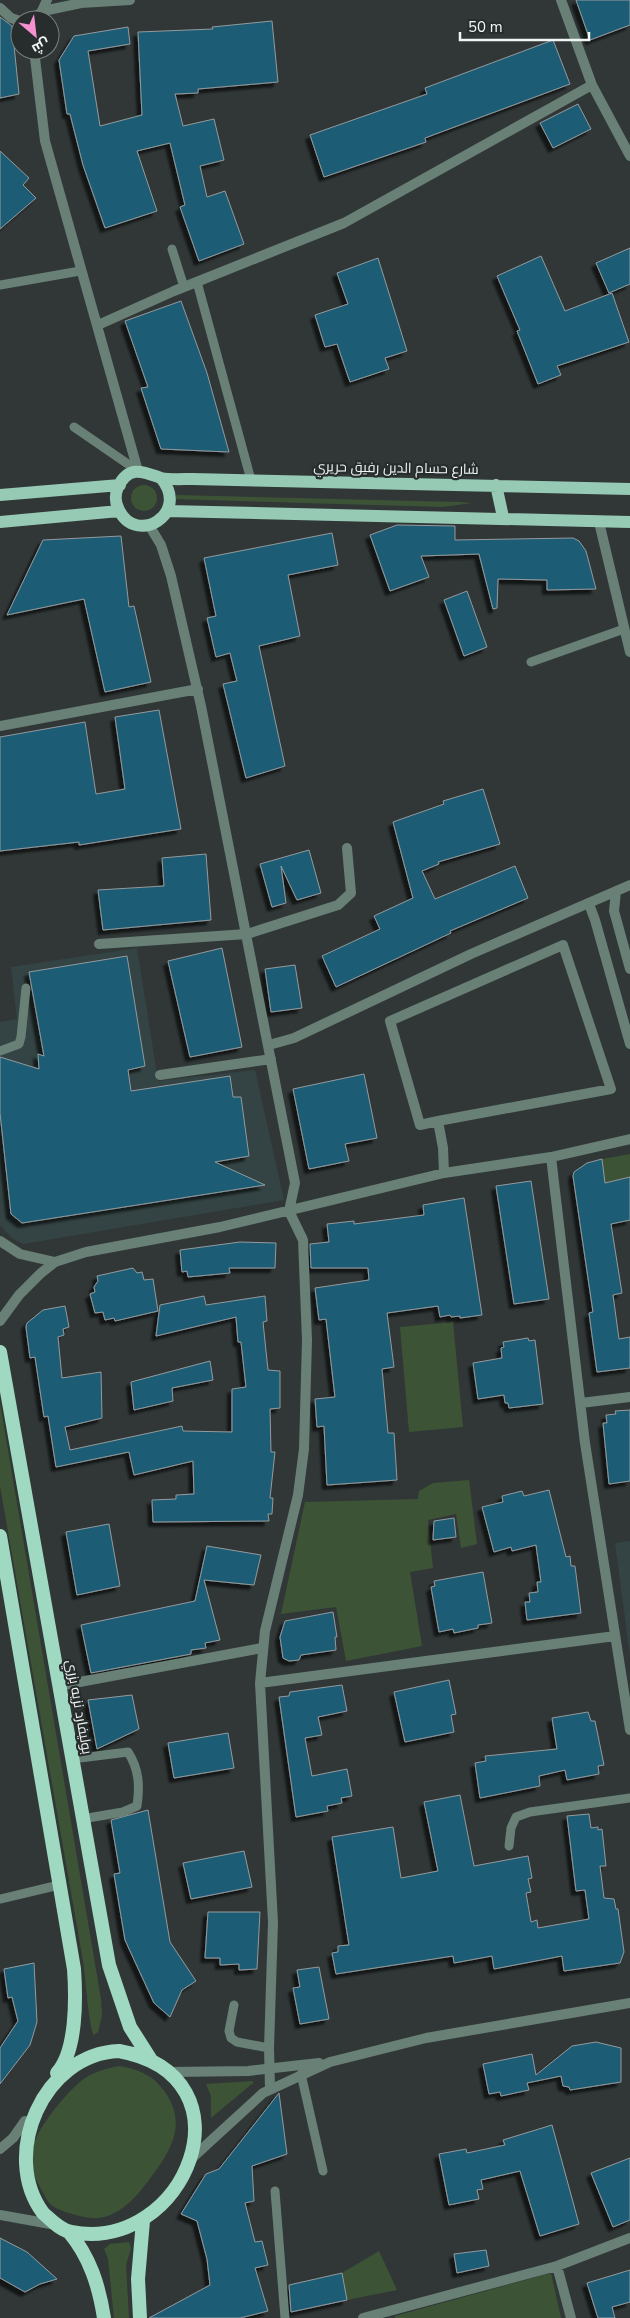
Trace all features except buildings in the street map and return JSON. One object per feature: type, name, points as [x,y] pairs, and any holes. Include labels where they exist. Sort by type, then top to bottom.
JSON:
[{"type":"highway","name":"بوليفارد نزيه بزري","points":[[0,1352],[106,1948],[116,1988],[130,2028],[151,2060]]},
{"type":"highway","points":[[0,1536],[58,1885],[74,1969],[75,2010],[62,2067],[34,2102],[25,2120],[19,2145],[18,2168],[32,2199],[56,2225],[69,2232],[82,2247],[94,2276],[104,2318]]},
{"type":"highway","points":[[50,2080],[82,2059],[101,2052],[119,2051],[151,2060],[170,2072],[180,2083],[195,2119],[196,2138],[191,2158],[179,2181],[162,2204],[143,2221],[121,2230],[95,2234],[69,2232]]},
{"type":"highway","points":[[140,2318],[138,2271],[143,2221]]},
{"type":"main road","points":[[138,472],[154,473],[161,478],[170,491],[167,511],[156,522],[149,525],[129,522],[119,512],[116,498],[124,479],[138,472]]},
{"type":"main road","name":"شارع حسام الدين رفيق حريري","points":[[161,478],[630,489]]},
{"type":"main road","points":[[0,495],[120,485]]},
{"type":"main road","points":[[496,485],[503,518]]},
{"type":"main road","points":[[167,511],[630,522]]},
{"type":"main road","points":[[0,522],[119,512]]},
{"type":"street","points":[[53,10],[79,1],[130,0]]},
{"type":"street","points":[[561,0],[592,85],[630,156]]},
{"type":"street","points":[[0,8],[10,18]]},
{"type":"street","points":[[34,60],[45,141],[138,472]]},
{"type":"street","points":[[98,325],[184,287],[344,223],[592,85]]},
{"type":"street","points":[[599,522],[630,652]]},
{"type":"street","points":[[149,525],[161,545],[171,576],[198,689],[295,1183],[289,1211],[303,1240],[307,1340],[304,1448],[298,1494],[262,1648],[260,1683],[273,1922],[268,2048],[270,2089]]},
{"type":"street","points":[[0,726],[198,689]]},
{"type":"street","points":[[99,944],[247,934],[329,908],[346,900],[351,893],[347,848]]},
{"type":"street","points":[[269,1045],[294,1038],[471,954],[630,885]]},
{"type":"street","points":[[616,891],[614,911],[630,969]]},
{"type":"street","points":[[589,904],[630,1044]]},
{"type":"street","points":[[563,945],[611,1089],[438,1121],[420,1125],[390,1021],[563,945]]},
{"type":"street","points":[[160,1074],[271,1059]]},
{"type":"street","points":[[438,1121],[443,1148],[444,1173]]},
{"type":"street","points":[[0,1321],[19,1295],[56,1262],[86,1252],[289,1211],[444,1173],[552,1157],[630,1139]]},
{"type":"street","points":[[552,1157],[581,1403],[630,1730]]},
{"type":"street","points":[[0,1241],[20,1254],[56,1262]]},
{"type":"street","points":[[581,1403],[630,1397]]},
{"type":"street","points":[[260,1683],[615,1636]]},
{"type":"street","points":[[58,1686],[262,1648]]},
{"type":"street","points":[[170,2072],[226,2072],[330,2062],[426,2038],[630,2003]]},
{"type":"street","points":[[191,2158],[235,2116],[270,2089],[330,2062]]},
{"type":"street","points":[[0,2149],[13,2138],[25,2120]]},
{"type":"street","points":[[0,2215],[56,2225]]},
{"type":"street","points":[[363,2318],[557,2266],[630,2238]]},
{"type":"street","points":[[557,2266],[571,2318]]},
{"type":"lane","points":[[172,249],[184,287]]},
{"type":"lane","points":[[0,284],[80,271]]},
{"type":"lane","points":[[197,282],[251,480]]},
{"type":"lane","points":[[74,427],[138,472]]},
{"type":"lane","points":[[531,662],[624,629]]},
{"type":"lane","points":[[0,1051],[19,1044],[22,1037],[26,988]]},
{"type":"lane","points":[[72,1759],[128,1752],[137,1765],[140,1791],[137,1806],[124,1812],[82,1819]]},
{"type":"lane","points":[[509,1846],[511,1828],[516,1818],[530,1812],[630,1798]]},
{"type":"lane","points":[[0,1898],[58,1885]]},
{"type":"lane","points":[[234,2005],[229,2031],[231,2038],[237,2042],[268,2048]]},
{"type":"lane","points":[[301,2074],[323,2170]]},
{"type":"lane","points":[[274,2191],[285,2318]]},
{"type":"shaded area","points":[[137,948],[158,1081],[255,1070],[284,1200],[23,1244],[12,1238],[0,1225],[0,1022],[17,1019],[11,967]]},
{"type":"shaded area","points":[[630,1541],[630,1656],[615,1543]]},
{"type":"green space","points":[[144,485],[153,489],[157,498],[153,507],[144,511],[135,507],[131,498],[135,489]]},
{"type":"green space","points":[[177,495],[472,503],[442,507],[173,499]]},
{"type":"green space","points":[[630,1154],[630,1177],[606,1191],[602,1159]]},
{"type":"green space","points":[[453,1322],[463,1427],[409,1432],[400,1327]]},
{"type":"green space","points":[[0,1403],[101,1999],[102,2016],[98,2032],[94,2035],[89,2013],[83,1961],[0,1486]]},
{"type":"green space","points":[[469,1480],[477,1544],[461,1548],[456,1514],[428,1520],[433,1568],[410,1572],[422,1646],[346,1661],[336,1607],[281,1614],[305,1502],[418,1499],[419,1491],[433,1483]]},
{"type":"green space","points":[[120,2066],[146,2074],[156,2081],[165,2092],[172,2104],[175,2116],[174,2138],[157,2170],[128,2204],[121,2209],[99,2218],[76,2215],[60,2210],[49,2202],[36,2178],[31,2161],[33,2145],[44,2124],[69,2092],[93,2073]]},
{"type":"green space","points":[[253,2081],[253,2083],[211,2118],[211,2096],[206,2084]]},
{"type":"green space","points":[[129,2242],[131,2248],[126,2265],[129,2318],[114,2318],[108,2259],[104,2249],[110,2244]]},
{"type":"green space","points":[[379,2251],[397,2290],[347,2300],[342,2273]]},
{"type":"green space","points":[[551,2273],[561,2318],[395,2318],[395,2316]]}]
